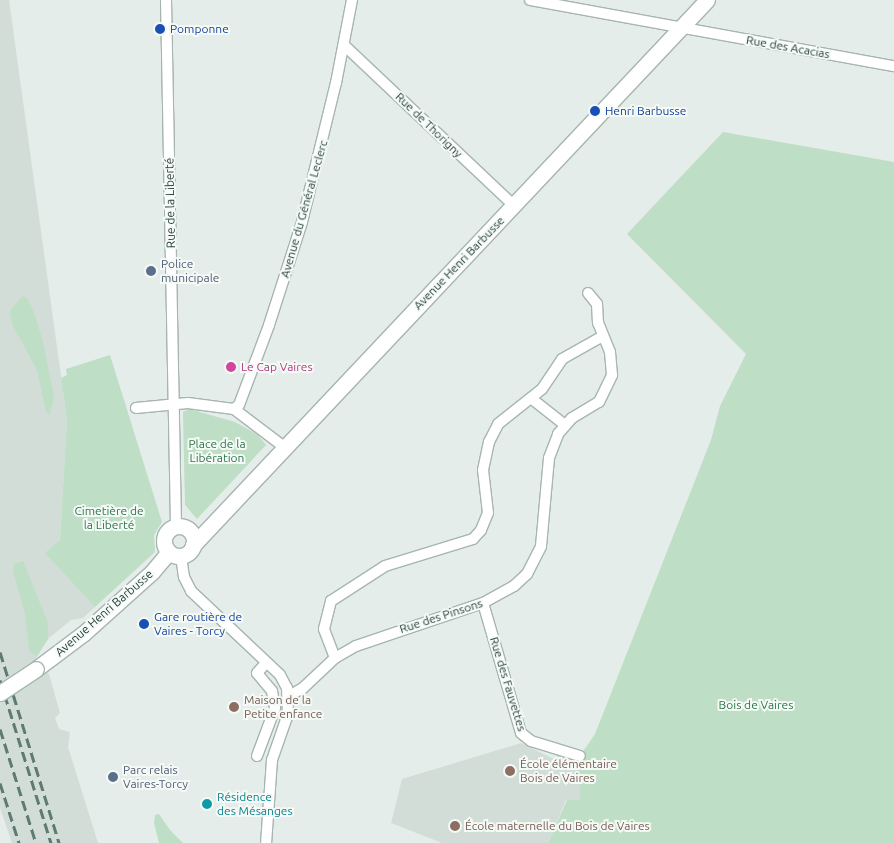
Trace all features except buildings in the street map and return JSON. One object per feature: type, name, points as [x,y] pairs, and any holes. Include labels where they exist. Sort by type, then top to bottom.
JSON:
[{"type":"main road","name":"Avenue Henri Barbusse","points":[[0,693],[84,633],[175,554],[186,534],[212,526],[284,447],[707,0]]},
{"type":"main road","points":[[175,554],[166,535],[186,534]]},
{"type":"street","name":"Rue de la Liberté","points":[[166,0],[174,403],[186,534]]},
{"type":"street","name":"Avenue du Général Leclerc","points":[[234,410],[239,405],[269,325],[299,231],[344,45],[352,0]]},
{"type":"street","name":"Rue des Acacias","points":[[530,0],[894,66]]},
{"type":"street","name":"Rue de Thorigny","points":[[344,45],[514,206]]},
{"type":"street","points":[[532,399],[565,425],[599,402],[609,386],[612,364],[603,336],[597,304],[588,293]]},
{"type":"street","points":[[335,658],[324,629],[327,609],[339,594],[385,566],[473,539],[481,530],[488,512],[483,470],[489,442],[506,416],[532,399],[562,359],[603,336]]},
{"type":"street","points":[[136,408],[174,403],[234,410],[284,447]]},
{"type":"street","name":"Rue des Pinsons","points":[[289,696],[303,688],[335,658],[377,636],[483,603],[514,586],[536,561],[543,533],[549,458],[565,425]]},
{"type":"street","points":[[175,554],[191,591],[280,675],[289,696],[288,714],[272,760],[266,843]]},
{"type":"street","name":"Rue des Fauvettes","points":[[483,603],[521,732],[531,741],[580,756]]},
{"type":"street","points":[[257,756],[275,708],[272,691],[257,673],[266,662]]},
{"type":"shaded area","points":[[0,0],[9,0],[67,419],[60,540],[46,553],[95,607],[83,618],[71,620],[49,638],[35,660],[49,674],[60,713],[55,718],[59,729],[70,732],[68,747],[98,843],[12,843],[0,808]]},
{"type":"shaded area","points":[[521,743],[556,760],[558,755],[580,763],[580,800],[566,800],[548,843],[442,843],[391,823],[402,779]]},
{"type":"green space","name":"Bois de Vaires","points":[[723,132],[894,162],[894,843],[548,843],[567,800],[580,800],[580,756],[595,734],[711,440],[720,406],[746,354],[627,234]]},
{"type":"green space","points":[[22,296],[27,298],[35,315],[43,342],[54,396],[50,415],[46,412],[37,370],[12,324],[10,311]]},
{"type":"green space","name":"Cimetière de la Liberté","points":[[110,355],[162,522],[154,535],[155,552],[95,607],[45,553],[60,540],[67,419],[61,378],[67,375],[66,369]]},
{"type":"green space","name":"Place de la Libération","points":[[189,409],[235,422],[258,435],[266,445],[197,519],[185,505],[183,412]]},
{"type":"green space","points":[[23,561],[48,623],[48,638],[37,656],[29,651],[25,613],[13,572],[14,564]]},
{"type":"green space","points":[[159,814],[170,830],[183,843],[159,843],[154,823],[155,815]]},
{"type":"railway","points":[[0,652],[59,843]]},
{"type":"railway","points":[[0,680],[51,843]]},
{"type":"railway","points":[[0,729],[36,843]]},
{"type":"railway","points":[[0,783],[19,843]]},
{"type":"place","name":"Pomponne","points":[[160,29]]},
{"type":"place","name":"Henri Barbusse","points":[[595,111]]},
{"type":"place","name":"Police municipale","points":[[151,271]]},
{"type":"place","name":"Le Cap Vaires","points":[[231,367]]},
{"type":"place","name":"Gare routière de Vaires - Torcy","points":[[144,624]]},
{"type":"place","name":"Maison de la Petite enfance","points":[[234,707]]},
{"type":"place","name":"École élémentaire Bois de Vaires","points":[[510,771]]},
{"type":"place","name":"Parc relais Vaires-Torcy","points":[[113,777]]},
{"type":"place","name":"Résidence des Mésanges","points":[[207,804]]},
{"type":"place","name":"École maternelle du Bois de Vaires","points":[[455,826]]}]
